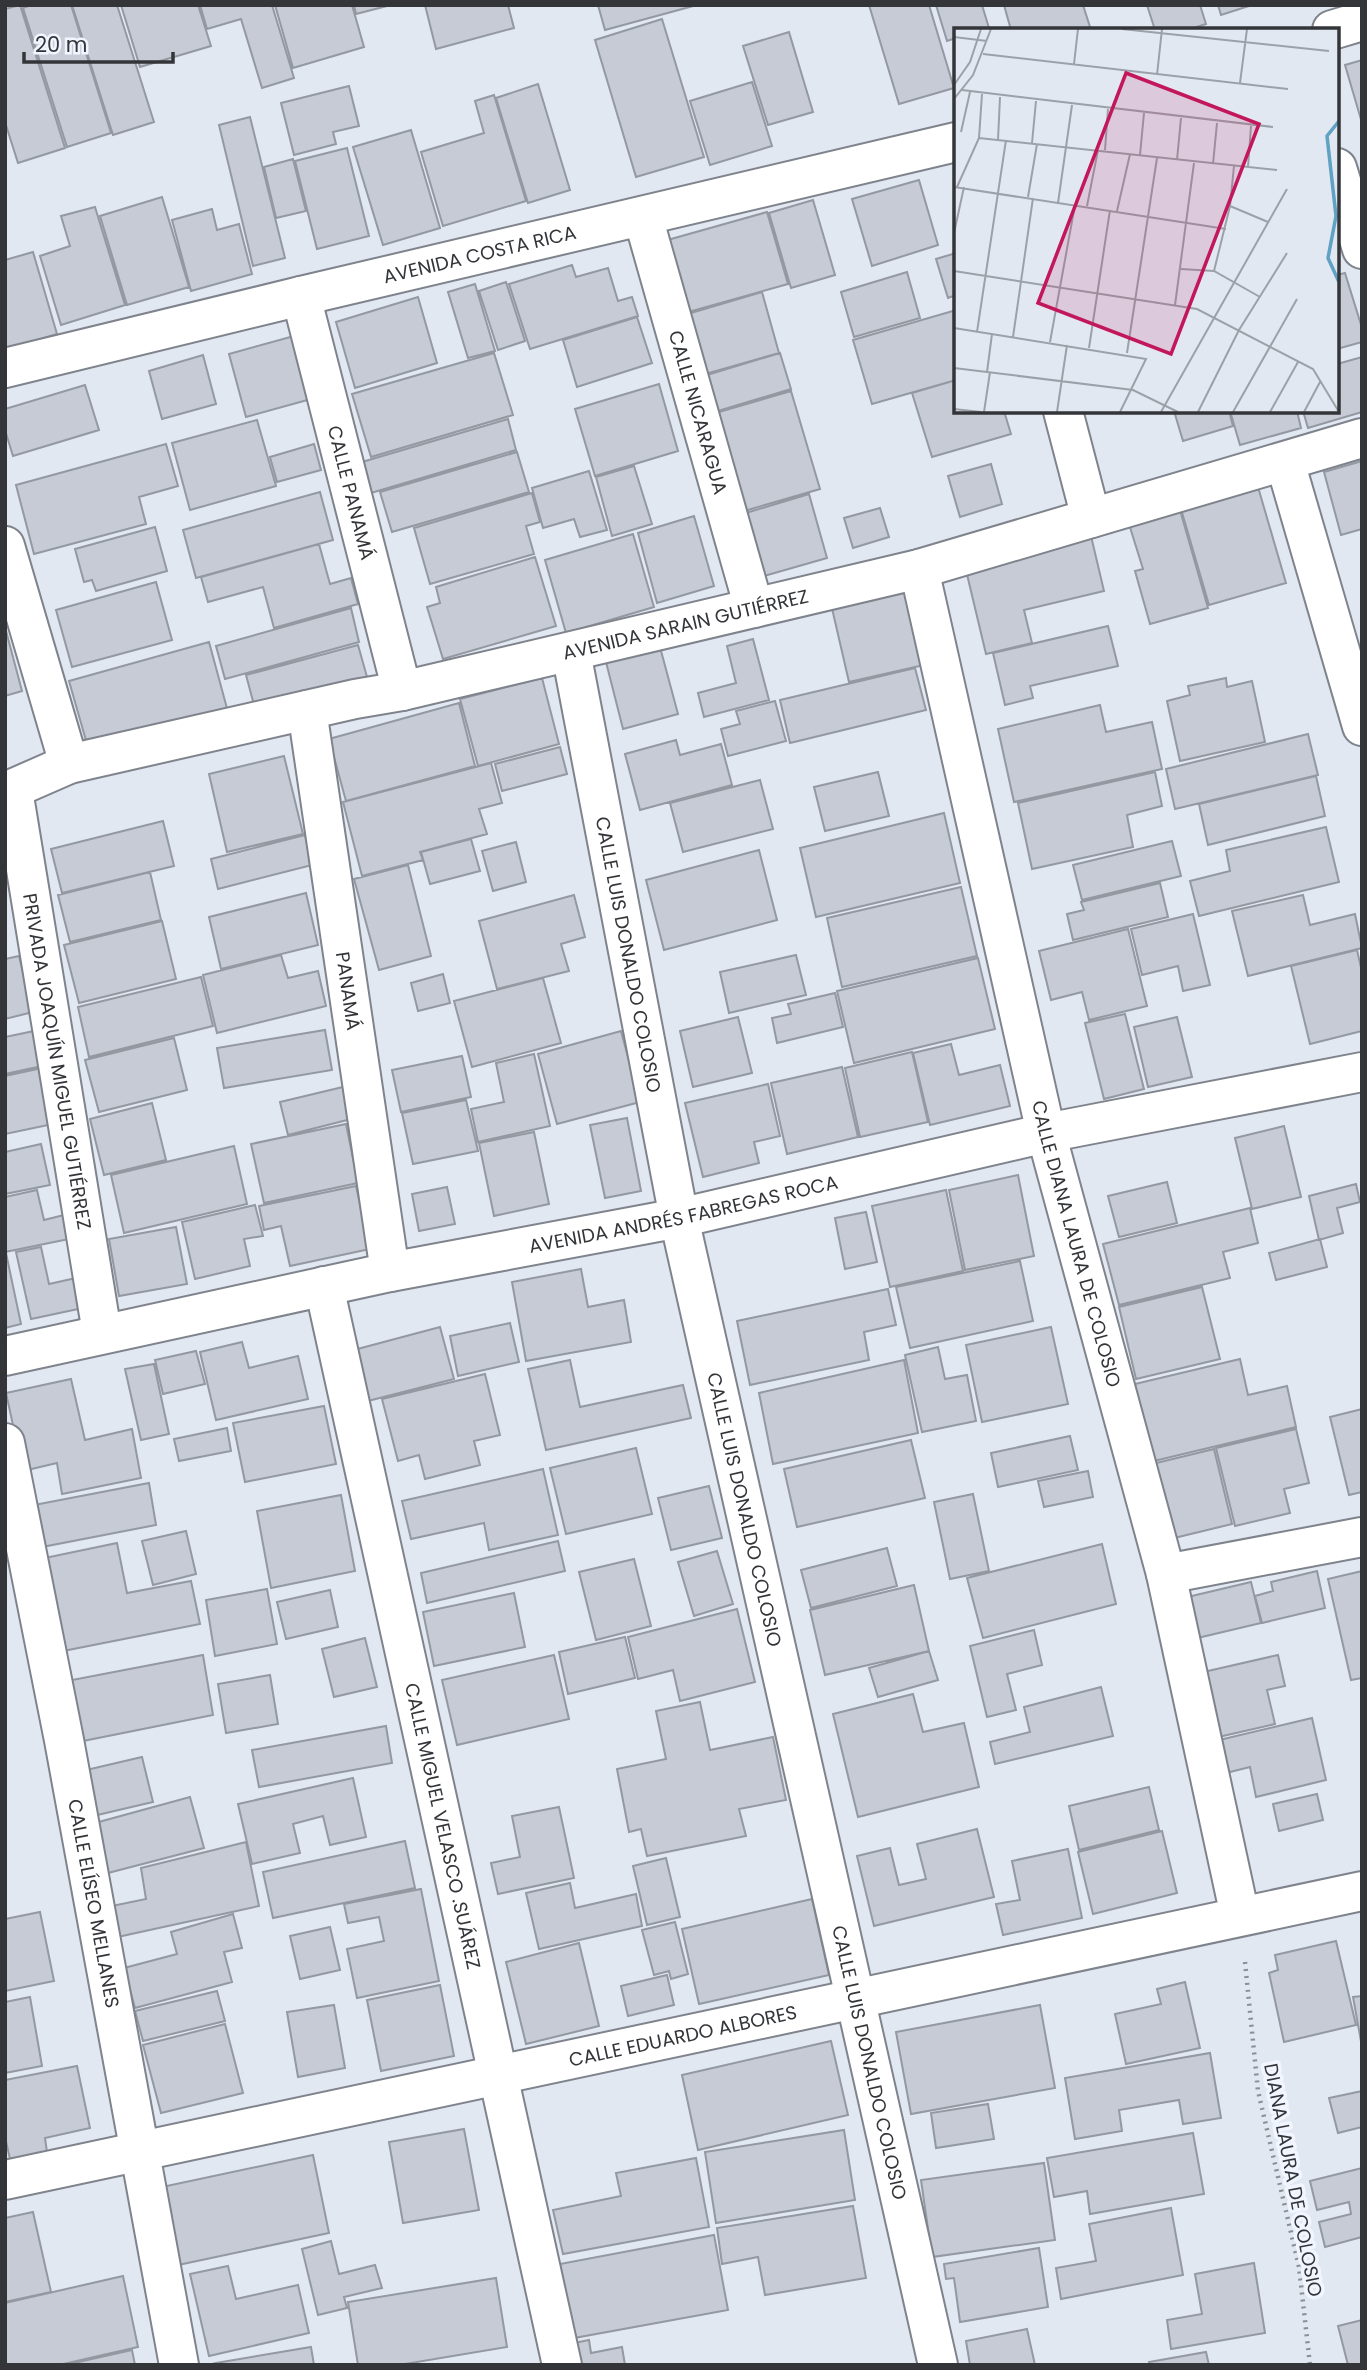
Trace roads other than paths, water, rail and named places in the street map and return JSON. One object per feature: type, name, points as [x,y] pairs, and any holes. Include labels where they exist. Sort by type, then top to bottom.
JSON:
[{"type":"street","points":[[1339,28],[1362,21]]},
{"type":"street","name":"AVENIDA COSTA RICA","points":[[5,368],[954,142]]},
{"type":"street","points":[[1339,174],[1362,249]]},
{"type":"street","name":"CALLE NICARAGUA","points":[[643,217],[754,608]]},
{"type":"street","name":"CALLE PANAMÁ","points":[[301,296],[402,691]]},
{"type":"street","points":[[1064,413],[1091,518]]},
{"type":"street","name":"AVENIDA SARAIN GUTIÉRREZ","points":[[9,791],[69,764],[402,691],[919,569],[1362,438]]},
{"type":"street","points":[[1285,462],[1362,726]]},
{"type":"street","points":[[5,546],[69,764]]},
{"type":"street","name":"CALLE DIANA LAURA DE COLOSIO","points":[[919,569],[1046,1133],[1167,1574],[1240,1916]]},
{"type":"street","name":"CALLE LUIS DONALDO COLOSIO","points":[[570,652],[678,1218],[938,2365]]},
{"type":"street","name":"PANAMÁ","points":[[307,710],[390,1272]]},
{"type":"street","name":"PRIVADA JOAQUÍN MIGUEL GUTIÉRREZ","points":[[9,791],[102,1333]]},
{"type":"street","name":"AVENIDA ANDRÉS FABREGAS ROCA","points":[[5,1356],[390,1272],[678,1218],[1046,1133],[1362,1072]]},
{"type":"street","name":"CALLE MIGUEL VELASCO .SUÁREZ","points":[[324,1286],[562,2365]]},
{"type":"street","name":"CALLE ELÍSEO MELLANES","points":[[5,1443],[64,1740],[179,2365]]},
{"type":"street","points":[[1167,1574],[1362,1537]]},
{"type":"street","name":"CALLE EDUARDO ALBORES","points":[[5,2179],[1362,1891]]}]
